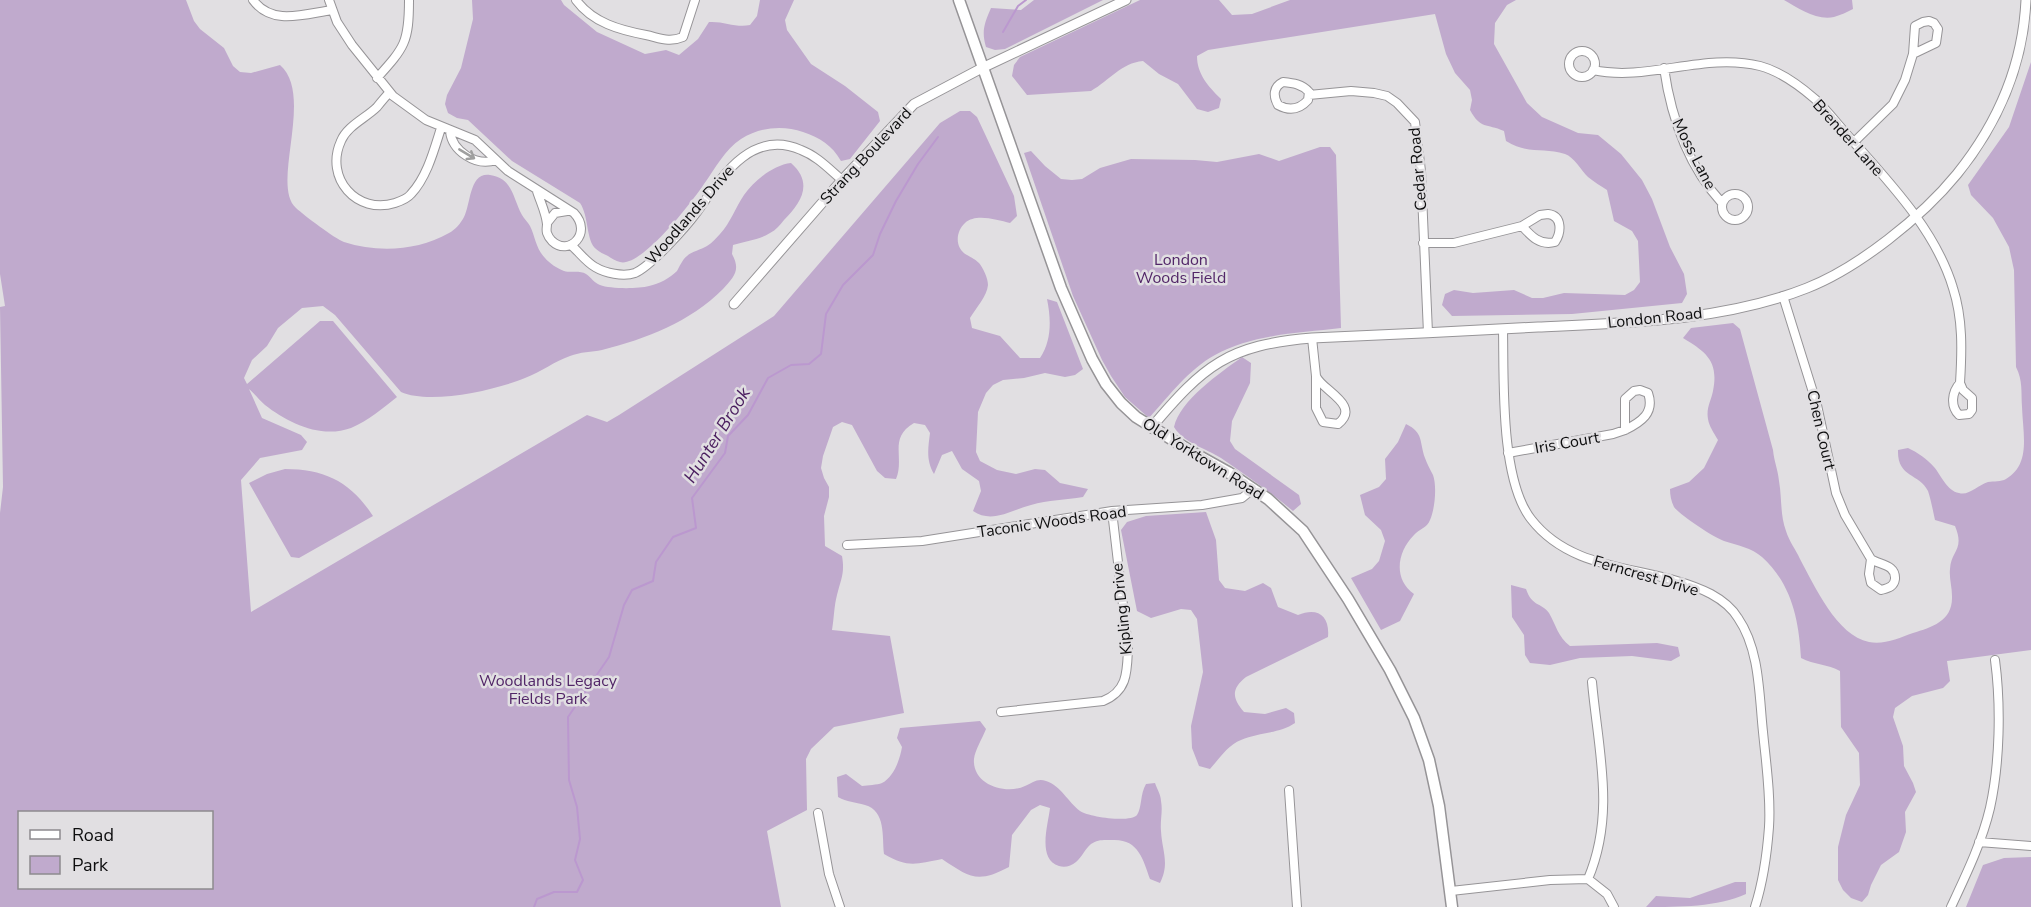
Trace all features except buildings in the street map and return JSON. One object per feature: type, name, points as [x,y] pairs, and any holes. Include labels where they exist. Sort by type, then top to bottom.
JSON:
[{"type":"main road","name":"Old Yorktown Road","points":[[959,0],[1061,288],[1092,359],[1112,392],[1136,417],[1151,428],[1228,472],[1282,510],[1303,531],[1348,599],[1390,670],[1414,718],[1429,760],[1440,806],[1452,907]]},
{"type":"street","points":[[253,0],[263,11],[277,17],[332,10]]},
{"type":"street","points":[[329,0],[337,22],[389,93],[426,120],[475,140],[507,171],[567,211],[574,213],[582,226],[581,234],[571,245]]},
{"type":"street","points":[[377,78],[395,58],[407,35],[409,0]]},
{"type":"street","points":[[576,0],[581,7],[597,19],[615,29],[666,41],[683,37],[695,0]]},
{"type":"street","name":"Strang Boulevard","points":[[734,304],[842,180],[914,104],[982,68],[1126,0]]},
{"type":"street","name":"London Road","points":[[1151,428],[1199,376],[1218,362],[1262,344],[1312,338],[1634,323],[1720,311],[1808,288],[1849,267],[1916,216],[1942,192],[1960,169],[1995,119],[2013,76],[2025,18],[2026,0]]},
{"type":"street","points":[[1854,142],[1893,104],[1905,80],[1913,54],[1916,26],[1923,22],[1934,23],[1938,29],[1936,43],[1913,54]]},
{"type":"street","name":"Brender Lane","points":[[1593,70],[1611,74],[1712,62],[1730,62],[1761,66],[1782,76],[1814,98],[1916,216],[1943,260],[1953,288],[1960,320],[1962,351],[1960,383]]},
{"type":"street","name":"Moss Lane","points":[[1664,68],[1668,95],[1678,131],[1706,183],[1722,203]]},
{"type":"street","points":[[1293,83],[1305,87],[1309,95],[1304,104],[1295,109],[1285,109],[1278,105],[1274,94],[1279,84],[1293,83]]},
{"type":"street","name":"Cedar Road","points":[[1309,95],[1351,91],[1388,96],[1406,110],[1415,122],[1421,171],[1428,333]]},
{"type":"street","points":[[389,93],[377,107],[346,131],[340,142],[337,173],[354,198],[374,205],[386,206],[403,201],[410,196],[430,160],[441,128]]},
{"type":"street","points":[[450,131],[453,144],[464,154],[489,163],[496,160]]},
{"type":"street","name":"Woodlands Drive","points":[[537,191],[547,223],[547,233],[552,242],[561,246],[571,245],[594,267],[608,272],[632,274],[641,270],[672,241],[695,214],[723,174],[744,155],[755,150],[771,146],[800,149],[820,160],[842,180]]},
{"type":"street","points":[[547,223],[555,213],[567,211]]},
{"type":"street","points":[[1423,243],[1454,243],[1522,226],[1540,214],[1553,214],[1559,225],[1559,236],[1555,243],[1543,243],[1530,235],[1522,226]]},
{"type":"street","name":"Chen Court","points":[[1784,296],[1816,405],[1836,493],[1845,515],[1871,559]]},
{"type":"street","name":"Ferncrest Drive","points":[[1503,329],[1508,453],[1514,484],[1530,519],[1554,542],[1583,558],[1628,571],[1684,583],[1722,601],[1739,619],[1754,658],[1766,760],[1769,824],[1764,865],[1755,907]]},
{"type":"street","points":[[1312,338],[1316,376],[1316,408],[1320,418],[1327,424],[1338,424],[1344,415],[1343,403],[1322,386],[1316,376]]},
{"type":"street","name":"Iris Court","points":[[1508,453],[1625,430],[1642,422],[1647,416],[1650,400],[1645,391],[1634,391],[1625,399],[1625,430]]},
{"type":"street","name":"Taconic Woods Road","points":[[847,545],[922,541],[1112,511],[1202,505],[1233,500],[1247,495],[1253,489]]},
{"type":"street","name":"Kipling Drive","points":[[1001,712],[1103,701],[1114,697],[1119,692],[1128,668],[1128,648],[1112,511]]},
{"type":"street","points":[[1950,907],[1979,842],[1990,808],[1997,754],[1995,660]]},
{"type":"street","points":[[1588,879],[1601,838],[1604,800],[1592,682]]},
{"type":"street","points":[[1289,790],[1298,907]]},
{"type":"street","points":[[818,813],[829,874],[840,907]]},
{"type":"street","points":[[1979,842],[2031,846]]},
{"type":"street","points":[[1451,891],[1550,880],[1588,879],[1607,894],[1614,907]]},
{"type":"green space","name":"Woodlands Legacy Fields Park","points":[[0,0],[186,0],[194,21],[200,29],[224,48],[233,66],[240,72],[251,73],[280,65],[290,79],[294,97],[294,117],[287,180],[289,196],[296,208],[339,240],[357,246],[384,249],[411,247],[449,233],[464,217],[478,178],[490,175],[498,177],[508,185],[522,215],[530,226],[540,251],[551,264],[564,271],[584,273],[600,285],[624,288],[644,287],[668,278],[677,271],[689,254],[712,242],[727,225],[744,195],[764,174],[791,163],[798,170],[803,185],[800,200],[772,232],[733,245],[735,273],[710,301],[682,320],[651,335],[602,350],[574,355],[513,383],[481,391],[445,396],[413,396],[401,392],[335,315],[323,306],[302,308],[278,328],[267,346],[252,360],[244,378],[247,384],[320,321],[333,321],[397,397],[357,425],[340,431],[328,432],[305,427],[284,418],[265,405],[249,389],[262,418],[301,435],[307,442],[302,450],[260,458],[241,480],[251,612],[587,415],[607,422],[774,316],[940,123],[960,111],[970,111],[977,117],[1014,196],[1017,216],[1010,223],[975,218],[965,223],[959,231],[960,249],[979,263],[988,282],[986,293],[970,318],[972,328],[1000,336],[1020,358],[1040,358],[1047,344],[1050,329],[1047,299],[1057,302],[1083,369],[1075,375],[1065,377],[1045,373],[1003,380],[993,385],[986,393],[978,412],[976,452],[980,461],[997,470],[1016,474],[1035,469],[1045,470],[1060,483],[1088,489],[1083,497],[1037,503],[1002,515],[980,515],[973,511],[981,491],[979,481],[962,469],[952,451],[942,455],[934,474],[928,449],[930,433],[925,425],[914,423],[901,435],[896,479],[885,478],[877,471],[852,425],[842,422],[833,427],[821,468],[829,487],[824,516],[825,546],[842,556],[843,562],[832,630],[890,636],[904,713],[834,727],[811,749],[806,759],[807,810],[767,831],[781,907],[0,907],[0,513],[3,487],[0,307],[5,306],[0,274]]},
{"type":"green space","points":[[472,0],[561,0],[597,32],[645,54],[666,50],[679,55],[698,39],[709,22],[750,25],[757,16],[760,0],[794,0],[785,20],[787,30],[811,64],[845,86],[878,112],[880,121],[850,159],[841,161],[825,143],[809,134],[795,130],[772,128],[748,135],[735,143],[725,154],[689,205],[653,245],[629,261],[620,262],[600,252],[593,245],[580,203],[512,161],[468,120],[448,113],[445,104],[447,95],[461,68],[473,19]]},
{"type":"green space","points":[[1034,0],[1103,0],[1005,49],[995,50],[986,47],[984,27],[991,8],[1021,10]]},
{"type":"green space","points":[[1140,0],[1219,0],[1232,15],[1252,14],[1290,0],[1516,0],[1507,5],[1495,23],[1494,44],[1527,103],[1542,117],[1578,133],[1598,135],[1621,154],[1642,180],[1652,199],[1670,247],[1684,274],[1687,294],[1682,303],[1572,314],[1452,316],[1442,305],[1445,294],[1454,290],[1473,293],[1514,290],[1532,298],[1564,293],[1625,295],[1634,290],[1640,282],[1638,241],[1632,231],[1614,221],[1607,190],[1588,177],[1565,154],[1514,145],[1506,141],[1504,131],[1477,121],[1470,110],[1472,100],[1470,90],[1455,73],[1446,54],[1435,14],[1208,50],[1197,56],[1197,62],[1201,74],[1221,99],[1219,108],[1208,112],[1197,109],[1178,84],[1159,74],[1143,61],[1122,68],[1091,91],[1027,95],[1012,76],[1014,65],[1020,57]]},
{"type":"green space","points":[[1784,0],[1852,0],[1853,9],[1828,18],[1808,13]]},
{"type":"green space","points":[[2031,62],[2031,650],[1947,661],[1950,681],[1943,688],[1912,696],[1895,708],[1893,717],[1903,746],[1904,766],[1916,792],[1905,812],[1906,832],[1899,852],[1881,865],[1868,895],[1862,902],[1851,898],[1843,890],[1838,880],[1838,847],[1846,815],[1860,785],[1859,753],[1841,727],[1840,671],[1801,658],[1796,617],[1787,591],[1762,557],[1749,549],[1724,541],[1697,526],[1674,507],[1670,496],[1670,489],[1689,482],[1704,468],[1718,440],[1709,424],[1708,415],[1714,381],[1712,365],[1704,353],[1683,338],[1691,328],[1733,323],[1740,329],[1773,450],[1786,531],[1820,595],[1837,620],[1857,638],[1875,643],[1897,639],[1940,622],[1951,605],[1950,569],[1958,545],[1958,534],[1955,526],[1935,520],[1928,491],[1901,466],[1898,450],[1908,448],[1918,454],[1934,467],[1951,489],[1963,494],[1984,483],[2006,479],[2014,473],[2022,457],[2024,438],[2020,377],[2016,367],[2014,270],[2009,247],[1993,218],[1971,195],[1968,185],[2009,127]]},
{"type":"green space","name":"London Woods Field","points":[[1320,147],[1330,147],[1336,155],[1341,328],[1260,339],[1215,355],[1180,384],[1149,418],[1125,397],[1102,360],[1073,296],[1024,153],[1031,151],[1061,179],[1072,180],[1082,179],[1100,168],[1131,159],[1217,162],[1259,154],[1279,161]]},
{"type":"green space","points":[[1242,357],[1251,363],[1250,383],[1232,421],[1230,441],[1235,449],[1299,495],[1301,504],[1293,511],[1221,458],[1183,437],[1174,427],[1192,397]]},
{"type":"green space","points":[[1406,424],[1418,434],[1433,475],[1434,504],[1429,523],[1408,542],[1401,557],[1400,573],[1407,588],[1414,594],[1400,621],[1381,630],[1351,578],[1372,569],[1379,561],[1385,541],[1381,530],[1365,515],[1360,495],[1379,487],[1386,479],[1385,459],[1398,442]]},
{"type":"green space","points":[[285,469],[313,472],[336,480],[356,494],[373,516],[299,558],[291,557],[249,483],[267,474]]},
{"type":"green space","points":[[1206,512],[1216,540],[1219,580],[1225,588],[1245,591],[1263,583],[1271,588],[1278,607],[1298,615],[1311,612],[1321,615],[1328,629],[1328,637],[1246,677],[1236,690],[1235,698],[1244,712],[1265,714],[1286,708],[1294,713],[1295,723],[1289,727],[1236,742],[1210,769],[1199,766],[1192,748],[1191,726],[1203,672],[1197,619],[1191,610],[1181,609],[1151,618],[1137,611],[1121,530],[1127,522],[1146,516]]},
{"type":"green space","points":[[1511,585],[1526,589],[1531,599],[1549,613],[1560,635],[1570,646],[1657,643],[1678,647],[1680,656],[1671,661],[1632,656],[1580,658],[1550,665],[1530,663],[1525,655],[1524,635],[1512,617]]},
{"type":"green space","points":[[980,721],[986,729],[977,748],[974,759],[975,768],[978,775],[992,786],[1009,789],[1043,780],[1060,790],[1080,811],[1100,817],[1126,819],[1137,815],[1146,784],[1155,783],[1161,799],[1161,831],[1165,863],[1160,883],[1150,879],[1142,858],[1134,847],[1121,841],[1094,842],[1072,865],[1063,867],[1052,862],[1046,849],[1050,808],[1040,805],[1031,810],[1012,835],[1009,867],[989,875],[981,877],[967,874],[942,859],[912,864],[884,854],[882,825],[877,813],[865,805],[838,797],[837,777],[846,774],[862,786],[880,784],[886,780],[893,772],[900,757],[902,747],[897,738],[900,728]]},
{"type":"green space","points":[[2031,857],[2031,907],[1966,907],[1983,865],[2004,858]]},
{"type":"green space","points":[[1735,882],[1746,882],[1746,894],[1711,904],[1646,907],[1656,896],[1690,898]]},
{"type":"waterway","points":[[1003,32],[1018,6],[1026,0]]},
{"type":"waterway","name":"Hunter Brook","points":[[534,907],[537,899],[554,892],[577,892],[583,880],[575,860],[580,839],[577,807],[569,780],[568,717],[609,657],[624,605],[632,590],[653,581],[656,562],[673,537],[696,528],[692,498],[725,453],[728,436],[748,415],[768,378],[791,365],[809,364],[821,354],[826,314],[843,285],[873,255],[896,201],[918,164],[938,137]]}]
